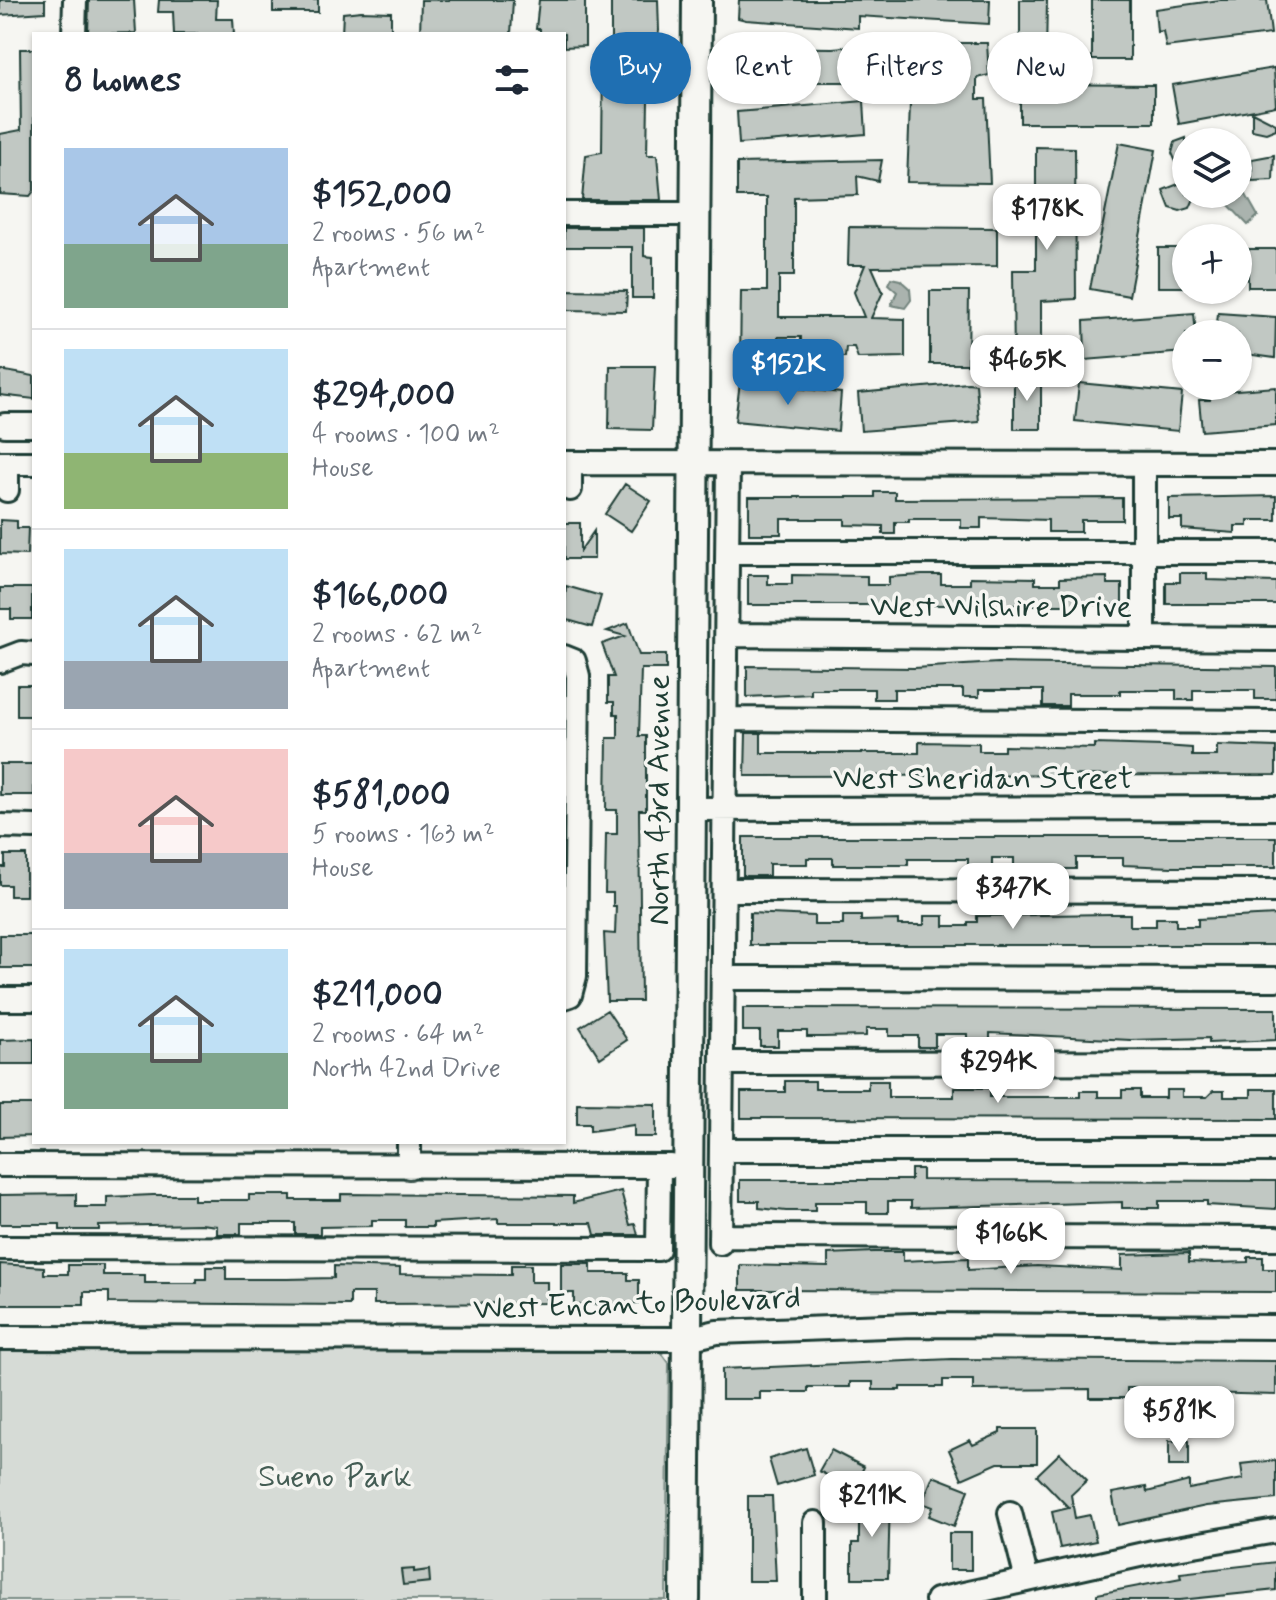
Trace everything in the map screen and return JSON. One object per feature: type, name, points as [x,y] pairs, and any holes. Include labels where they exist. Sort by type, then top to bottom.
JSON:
[{"type":"main road","name":"North 43rd Avenue","points":[[685,1600],[697,0]]},
{"type":"street","points":[[74,32],[75,0]]},
{"type":"street","points":[[566,214],[695,214]]},
{"type":"street","points":[[5,425],[32,425]]},
{"type":"street","points":[[2,459],[32,451]]},
{"type":"street","points":[[2,459],[32,463]]},
{"type":"street","points":[[2,459],[7,490]]},
{"type":"street","points":[[570,489],[567,463],[1276,464]]},
{"type":"street","name":"North 43rd Avenue","points":[[728,464],[720,1240],[1276,1238]]},
{"type":"street","points":[[1144,465],[1144,638]]},
{"type":"street","points":[[728,552],[1276,552]]},
{"type":"street","name":"West Wilshire Drive","points":[[727,635],[1276,639]]},
{"type":"street","points":[[1,660],[32,654]]},
{"type":"street","points":[[567,996],[575,976],[570,828],[578,676],[569,659]]},
{"type":"street","points":[[726,719],[1276,722]]},
{"type":"street","name":"West Sheridan Street","points":[[690,809],[1276,808]]},
{"type":"street","points":[[0,826],[32,827]]},
{"type":"street","points":[[724,890],[1276,891]]},
{"type":"street","points":[[723,978],[1276,979]]},
{"type":"street","points":[[0,999],[32,999]]},
{"type":"street","points":[[722,1063],[1276,1062]]},
{"type":"street","points":[[409,1144],[409,1167]]},
{"type":"street","points":[[721,1150],[1276,1150]]},
{"type":"street","points":[[0,1165],[689,1166]]},
{"type":"street","points":[[0,1248],[658,1249],[659,1166]]},
{"type":"street","name":"West Encanto Boulevard","points":[[0,1338],[687,1339],[717,1332],[914,1325],[1276,1327]]},
{"type":"street","points":[[1010,1513],[1027,1580]]},
{"type":"street","points":[[815,1523],[815,1600]]},
{"type":"street","points":[[937,1600],[1220,1538],[1276,1531]]},
{"type":"green space","name":"Sueno Park","points":[[0,1350],[661,1352],[669,1363],[666,1600],[0,1600]]},
{"type":"shaded area","points":[[1252,205],[1258,216],[1247,224],[1232,208],[1252,208]]},
{"type":"shaded area","points":[[891,278],[900,280],[910,289],[911,300],[905,308],[891,305],[897,292],[888,284]]},
{"type":"building","points":[[0,0],[45,0],[45,12],[0,15]]},
{"type":"building","points":[[89,0],[134,0],[136,32],[88,32]]},
{"type":"building","points":[[159,0],[217,0],[216,19],[233,19],[234,32],[174,32],[173,12],[158,12]]},
{"type":"building","points":[[273,0],[318,0],[318,12],[273,12]]},
{"type":"building","points":[[421,0],[513,0],[511,32],[420,32]]},
{"type":"building","points":[[539,0],[585,0],[585,46],[566,47],[566,32],[540,32],[536,29]]},
{"type":"building","points":[[611,0],[658,0],[659,32],[611,32]]},
{"type":"building","points":[[739,0],[990,0],[989,24],[858,16],[858,28],[746,20],[738,18]]},
{"type":"building","points":[[1020,0],[1047,0],[1046,32],[1020,32]]},
{"type":"building","points":[[1092,0],[1130,0],[1130,60],[1093,60]]},
{"type":"building","points":[[1220,0],[1267,0],[1271,34],[1166,47],[1163,31],[1157,32],[1155,9]]},
{"type":"building","points":[[391,12],[391,32],[342,32],[343,13]]},
{"type":"building","points":[[971,43],[987,43],[987,76],[977,78],[977,99],[986,99],[990,183],[907,182],[910,104],[971,104]]},
{"type":"building","points":[[821,48],[837,48],[837,82],[821,82]]},
{"type":"building","points":[[20,49],[32,49],[32,194],[30,196],[0,194],[0,134],[21,130]]},
{"type":"building","points":[[1274,68],[1276,106],[1179,124],[1172,85]]},
{"type":"building","points":[[1093,85],[1154,85],[1154,123],[1020,123],[1020,104],[1093,104]]},
{"type":"building","points":[[603,104],[648,104],[647,155],[657,155],[661,200],[582,200],[586,155],[602,152]]},
{"type":"building","points":[[864,104],[866,134],[739,144],[737,112]]},
{"type":"building","points":[[1252,112],[1276,124],[1276,129],[1266,133],[1252,128]]},
{"type":"building","points":[[1119,143],[1156,150],[1129,296],[1090,289]]},
{"type":"building","points":[[1036,147],[1075,148],[1076,299],[1041,301],[1041,365],[1014,367],[1013,270],[1036,270]]},
{"type":"building","points":[[1274,155],[1273,180],[1252,181],[1252,159]]},
{"type":"building","points":[[882,160],[878,181],[857,176],[858,195],[794,197],[794,276],[779,276],[779,317],[864,317],[854,292],[865,265],[848,265],[849,227],[997,228],[997,266],[872,267],[883,292],[871,318],[905,319],[905,357],[858,358],[854,347],[846,347],[845,357],[801,357],[801,337],[778,337],[778,364],[740,364],[741,291],[767,291],[767,197],[737,197],[737,163]]},
{"type":"building","points":[[1172,186],[1172,208],[1190,208],[1180,211],[1170,208],[1163,190]]},
{"type":"building","points":[[566,228],[644,228],[644,256],[653,257],[653,298],[632,298],[632,247],[566,247]]},
{"type":"building","points":[[1158,248],[1172,248],[1172,287],[1158,287]]},
{"type":"building","points":[[1252,249],[1276,249],[1276,287],[1252,287]]},
{"type":"building","points":[[566,290],[627,291],[626,311],[566,310]]},
{"type":"building","points":[[930,291],[969,291],[968,364],[930,364]]},
{"type":"building","points":[[1194,313],[1195,320],[1172,320],[1172,353],[1085,360],[1084,321]]},
{"type":"building","points":[[1218,313],[1276,317],[1275,358],[1252,355],[1252,320],[1217,320]]},
{"type":"building","points":[[610,366],[655,366],[652,430],[609,429]]},
{"type":"building","points":[[0,370],[32,376],[32,399],[0,395]]},
{"type":"building","points":[[1014,376],[1041,379],[1041,429],[1014,429]]},
{"type":"building","points":[[740,382],[841,393],[838,431],[735,421]]},
{"type":"building","points":[[1079,383],[1172,392],[1172,400],[1181,400],[1178,431],[1075,421]]},
{"type":"building","points":[[976,384],[979,422],[861,431],[858,393]]},
{"type":"building","points":[[1276,387],[1276,425],[1202,431],[1199,400],[1252,400],[1252,389]]},
{"type":"building","points":[[625,484],[651,501],[631,531],[605,514]]},
{"type":"building","points":[[875,492],[895,492],[895,499],[1122,498],[1122,520],[1081,520],[1081,532],[1048,532],[1048,520],[981,518],[981,528],[961,528],[961,519],[909,519],[909,522],[895,522],[895,534],[883,534],[883,526],[845,525],[845,519],[781,519],[781,534],[749,534],[749,497],[875,497]]},
{"type":"building","points":[[1276,496],[1276,520],[1248,520],[1248,526],[1235,526],[1235,533],[1182,529],[1182,519],[1169,519],[1169,498]]},
{"type":"building","points":[[0,520],[17,521],[17,528],[28,528],[27,555],[0,554]]},
{"type":"building","points":[[566,523],[580,523],[580,551],[594,531],[594,559],[566,559]]},
{"type":"building","points":[[1180,573],[1207,573],[1207,580],[1276,582],[1276,604],[1166,604],[1166,582],[1180,582]]},
{"type":"building","points":[[748,575],[768,575],[768,584],[792,584],[792,575],[867,576],[867,585],[889,585],[889,577],[922,575],[941,575],[941,584],[970,584],[970,577],[1035,578],[1035,584],[1060,584],[1060,578],[1107,577],[1107,584],[1122,584],[1122,605],[748,605]]},
{"type":"building","points":[[566,586],[601,596],[592,627],[566,620]]},
{"type":"building","points":[[0,588],[32,588],[32,619],[11,619],[11,609],[0,609]]},
{"type":"building","points":[[628,623],[639,655],[666,655],[666,669],[641,669],[639,736],[646,736],[646,810],[639,810],[641,1001],[607,1001],[604,933],[615,934],[616,906],[613,906],[613,893],[605,893],[606,834],[617,834],[617,810],[606,810],[607,738],[618,738],[618,714],[614,714],[614,702],[608,702],[608,677],[614,677],[602,644],[625,636],[607,631]]},
{"type":"building","points":[[998,663],[1276,667],[1276,699],[1255,699],[1255,690],[1193,690],[1193,700],[1176,700],[1176,690],[1068,694],[1068,706],[1043,706],[1043,690],[979,690],[979,697],[963,697],[963,689],[894,689],[894,699],[874,699],[874,689],[811,689],[811,694],[747,697],[747,666],[914,668]]},
{"type":"building","points":[[17,685],[32,685],[32,716],[17,716]]},
{"type":"building","points":[[746,733],[761,733],[761,753],[919,753],[919,742],[979,743],[979,751],[1004,751],[1004,746],[1163,746],[1192,748],[1192,756],[1217,756],[1217,745],[1276,747],[1276,775],[745,776]]},
{"type":"building","points":[[0,764],[32,764],[32,795],[0,795]]},
{"type":"building","points":[[743,837],[1276,837],[1276,867],[1123,865],[1123,858],[1076,858],[1076,869],[1014,867],[1014,858],[992,858],[992,867],[968,867],[968,859],[908,859],[908,865],[833,865],[833,858],[807,858],[807,864],[769,864],[769,876],[743,876]]},
{"type":"building","points":[[5,855],[26,855],[26,896],[10,896],[10,885],[0,885],[0,867],[5,867]]},
{"type":"building","points":[[750,913],[814,916],[814,925],[843,925],[843,916],[861,916],[861,921],[898,920],[898,925],[924,925],[924,916],[944,916],[944,926],[968,926],[968,922],[977,922],[977,916],[1130,914],[1130,926],[1156,926],[1156,918],[1176,918],[1176,926],[1198,926],[1198,919],[1276,915],[1276,945],[750,945]]},
{"type":"building","points":[[0,935],[32,935],[32,968],[0,968]]},
{"type":"building","points":[[743,1008],[1276,1009],[1276,1040],[1209,1043],[1209,1038],[1131,1040],[990,1033],[990,1047],[967,1047],[967,1034],[935,1034],[935,1047],[918,1047],[918,1036],[889,1036],[889,1029],[866,1029],[866,1036],[823,1037],[807,1037],[807,1031],[778,1031],[778,1046],[760,1046],[760,1031],[743,1031]]},
{"type":"building","points":[[607,1010],[627,1040],[600,1058],[580,1027]]},
{"type":"building","points":[[32,1039],[32,1064],[0,1064],[0,1040]]},
{"type":"building","points":[[785,1081],[815,1081],[815,1089],[868,1089],[868,1081],[888,1081],[888,1097],[954,1097],[954,1088],[990,1088],[990,1097],[1080,1097],[1080,1091],[1098,1091],[1098,1097],[1122,1097],[1122,1090],[1140,1090],[1140,1098],[1166,1098],[1166,1090],[1182,1090],[1182,1097],[1207,1097],[1213,1091],[1224,1091],[1224,1097],[1251,1097],[1251,1089],[1276,1089],[1276,1119],[741,1118],[741,1092],[785,1092]]},
{"type":"building","points":[[577,1103],[656,1104],[656,1137],[634,1137],[634,1125],[590,1131],[590,1124],[577,1124]]},
{"type":"building","points":[[0,1105],[32,1105],[32,1136],[0,1137]]},
{"type":"building","points":[[911,1169],[922,1169],[922,1180],[1276,1181],[1276,1209],[1207,1205],[1207,1201],[1159,1201],[1159,1208],[1122,1208],[1122,1202],[911,1208],[911,1201],[888,1201],[888,1213],[867,1213],[867,1202],[815,1202],[815,1211],[786,1211],[759,1208],[759,1201],[740,1201],[740,1180],[911,1180]]},
{"type":"building","points":[[621,1191],[630,1225],[635,1224],[638,1235],[595,1235],[592,1223],[498,1223],[498,1219],[433,1223],[433,1227],[405,1227],[405,1220],[372,1220],[372,1226],[320,1227],[320,1234],[295,1234],[295,1223],[241,1223],[241,1234],[217,1234],[217,1226],[201,1224],[60,1230],[60,1224],[0,1224],[0,1195],[76,1194],[76,1207],[107,1207],[107,1197],[153,1195],[194,1195],[194,1200],[249,1200],[249,1195],[291,1195],[291,1200],[341,1200],[341,1194],[573,1196],[573,1203]]},
{"type":"building","points":[[903,1252],[903,1261],[968,1258],[968,1270],[1037,1266],[1122,1270],[1122,1255],[1189,1253],[1189,1262],[1214,1263],[1248,1262],[1248,1257],[1263,1257],[1263,1269],[1276,1269],[1276,1292],[740,1290],[740,1265],[828,1267],[828,1254]]},
{"type":"building","points":[[0,1264],[44,1267],[44,1274],[68,1274],[68,1265],[103,1265],[103,1275],[145,1275],[145,1283],[197,1283],[197,1279],[206,1279],[206,1267],[226,1267],[226,1279],[287,1279],[334,1278],[334,1266],[400,1268],[400,1274],[511,1275],[511,1265],[531,1265],[531,1282],[547,1282],[547,1303],[374,1304],[374,1293],[350,1293],[350,1305],[109,1303],[109,1292],[84,1292],[84,1305],[0,1305]]},
{"type":"building","points":[[561,1264],[591,1264],[591,1273],[628,1273],[628,1280],[639,1280],[639,1303],[574,1305],[574,1293],[561,1293]]},
{"type":"building","points":[[952,1359],[1276,1361],[1276,1395],[1202,1393],[1202,1423],[1183,1423],[1183,1401],[1162,1401],[1162,1388],[1127,1388],[1127,1398],[1090,1398],[1090,1389],[973,1390],[973,1380],[943,1380],[943,1387],[900,1387],[900,1390],[873,1390],[873,1382],[850,1382],[850,1387],[808,1387],[808,1392],[760,1392],[760,1399],[722,1399],[722,1369]]},
{"type":"building","points":[[1000,1429],[1037,1429],[1037,1463],[998,1463],[962,1479],[949,1450],[970,1440],[973,1445],[1000,1433]]},
{"type":"building","points":[[1169,1441],[1189,1441],[1189,1466],[1169,1466]]},
{"type":"building","points":[[806,1448],[814,1475],[777,1486],[769,1459]]},
{"type":"building","points":[[831,1450],[864,1467],[853,1489],[819,1471]]},
{"type":"building","points":[[1060,1453],[1087,1480],[1071,1495],[1075,1518],[1090,1515],[1096,1541],[1060,1548],[1052,1512],[1069,1508],[1037,1475]]},
{"type":"building","points":[[1276,1460],[1276,1499],[1206,1506],[1118,1525],[1112,1493],[1146,1487],[1147,1492],[1189,1481],[1189,1489],[1243,1479],[1241,1464]]},
{"type":"building","points":[[933,1476],[969,1490],[954,1526],[929,1516],[933,1507],[922,1503]]},
{"type":"building","points":[[748,1496],[772,1496],[776,1581],[748,1581]]},
{"type":"building","points":[[859,1496],[890,1496],[888,1578],[852,1578],[852,1543],[859,1543]]},
{"type":"building","points":[[949,1533],[971,1533],[971,1570],[949,1570]]},
{"type":"building","points":[[1276,1562],[1276,1590],[1180,1600],[1097,1600],[1097,1594],[1181,1578],[1180,1573]]},
{"type":"building","points":[[414,1569],[414,1572],[429,1570],[430,1582],[403,1585],[401,1570]]}]
